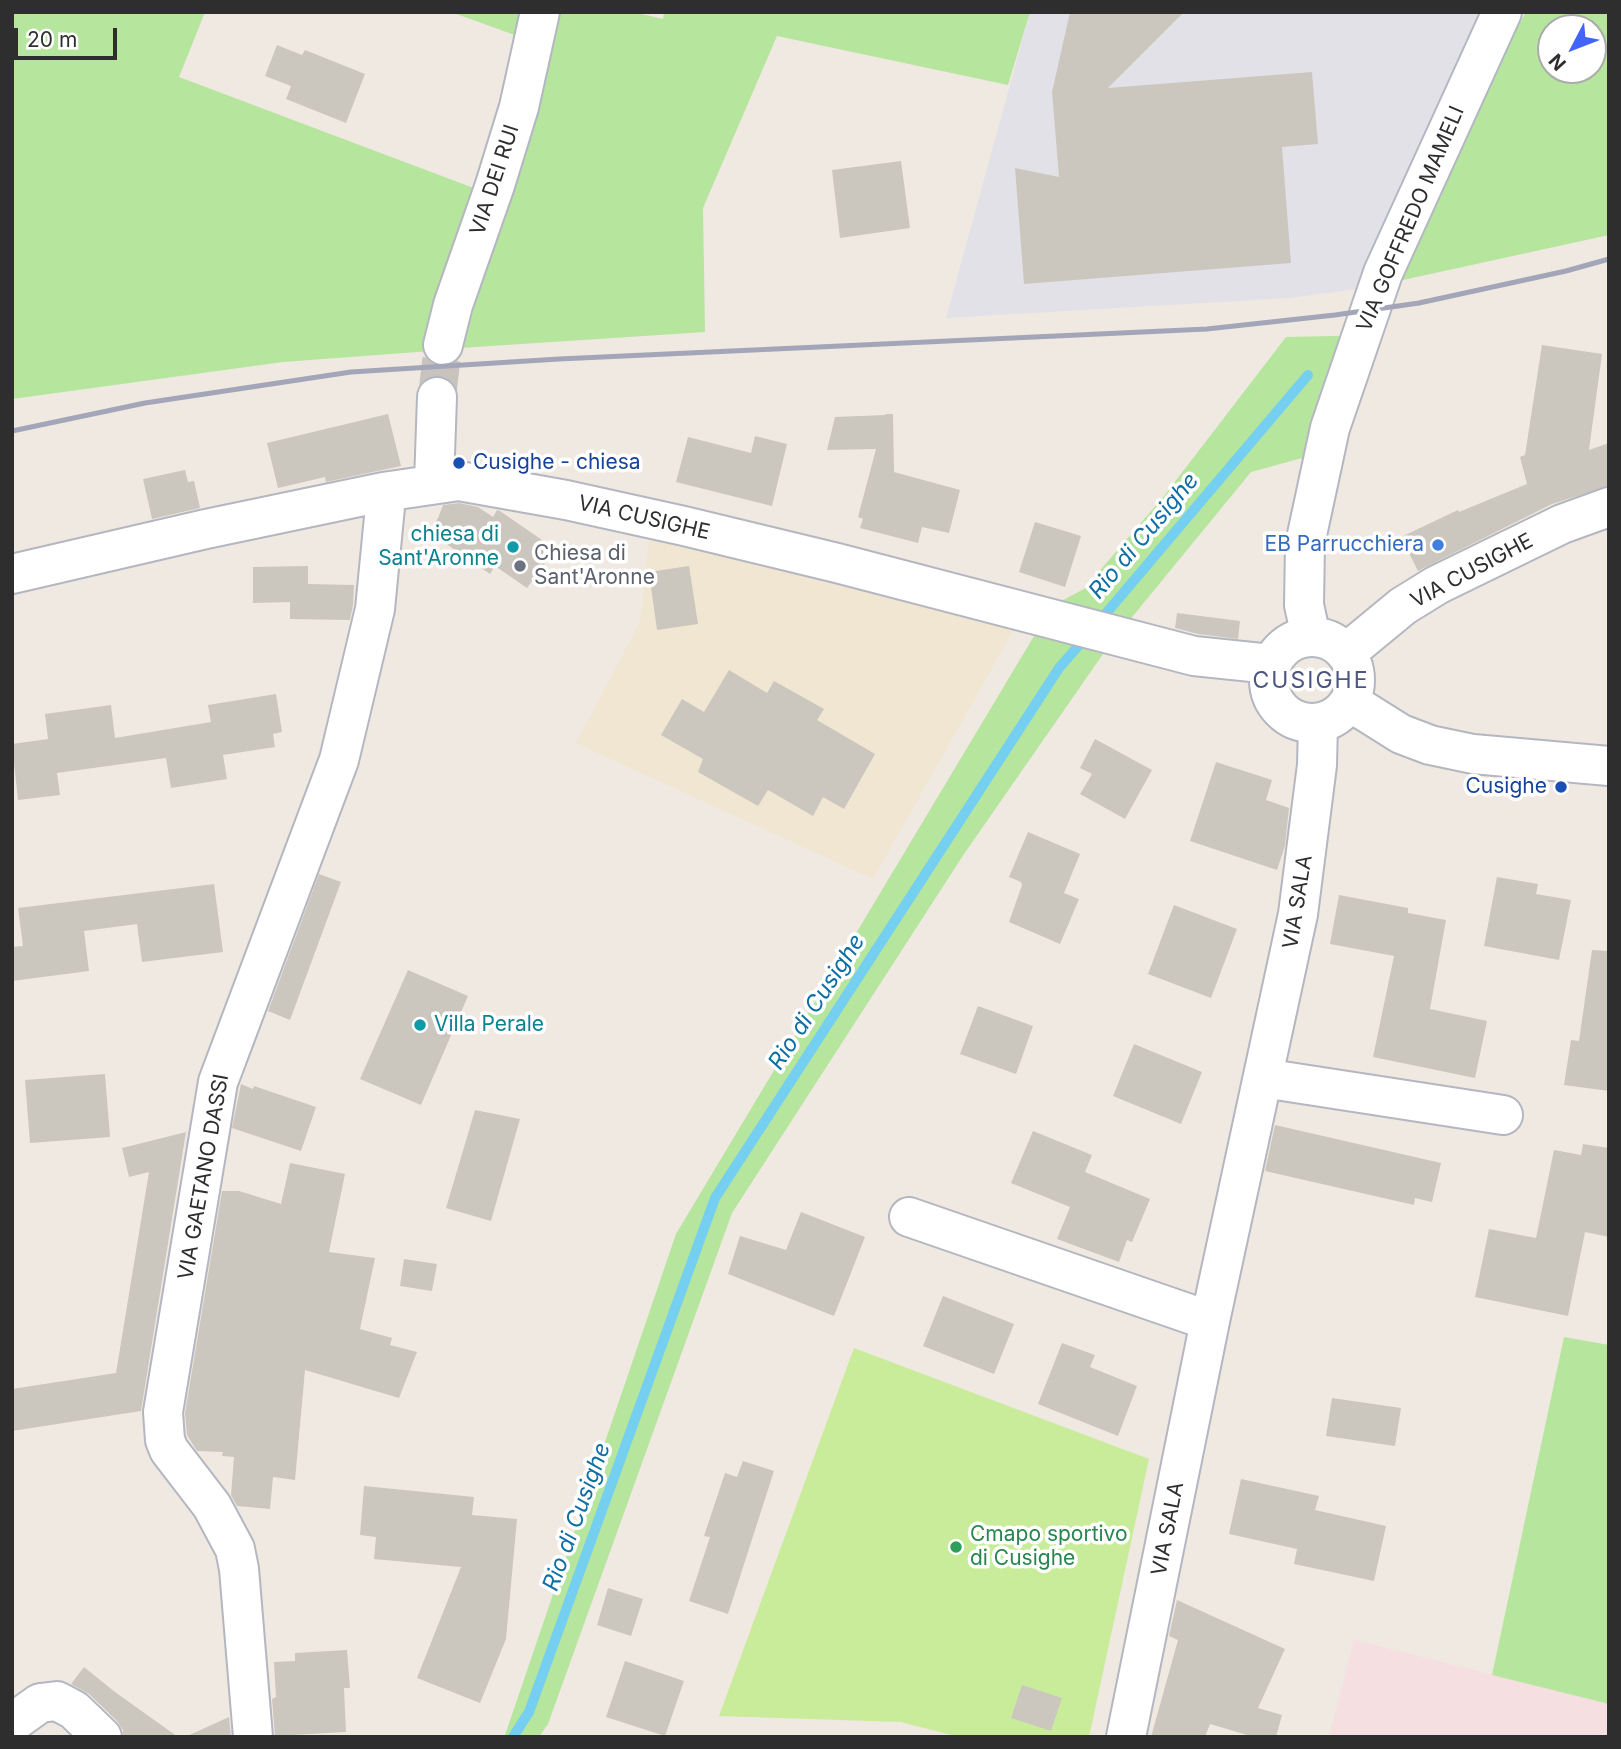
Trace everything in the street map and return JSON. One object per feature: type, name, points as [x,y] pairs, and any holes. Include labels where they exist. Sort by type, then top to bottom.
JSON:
[{"type":"street","name":"VIA DEI RUI","points":[[443,345],[453,305],[519,107],[540,12]]},
{"type":"street","name":"VIA GOFFREDO MAMELI","points":[[1311,636],[1304,605],[1305,544],[1314,492],[1334,416],[1383,272],[1502,12]]},
{"type":"street","points":[[433,483],[438,397]]},
{"type":"street","name":"VIA CUSIGHE","points":[[12,575],[206,529],[383,492],[459,481],[566,500],[837,563],[1194,656],[1271,664]]},
{"type":"street","name":"VIA GAETANO DASSI","points":[[253,1737],[239,1569],[234,1549],[212,1506],[169,1450],[164,1440],[163,1412],[218,1082],[339,760],[375,609],[385,507],[383,492]]},
{"type":"street","name":"VIA CUSIGHE","points":[[1346,653],[1403,606],[1437,585],[1562,524],[1609,508]]},
{"type":"street","points":[[1311,636],[1324,638],[1346,653],[1355,677],[1350,702],[1342,712],[1331,720],[1318,724],[1289,718],[1277,708],[1270,694],[1268,679],[1271,664],[1277,653],[1286,645],[1311,636]]},
{"type":"street","points":[[1350,702],[1401,734],[1430,745],[1473,754],[1609,766]]},
{"type":"street","name":"VIA SALA","points":[[1126,1737],[1210,1321],[1298,914],[1317,765],[1318,724]]},
{"type":"street","points":[[1263,1079],[1503,1115]]},
{"type":"street","points":[[909,1217],[1210,1321]]},
{"type":"street","points":[[12,1723],[40,1703],[57,1701],[74,1710],[102,1737]]},
{"type":"shaded area","points":[[1030,12],[1479,12],[1371,287],[1290,298],[946,318]]},
{"type":"shaded area","points":[[650,534],[1014,629],[873,879],[576,743],[640,622]]},
{"type":"shaded area","points":[[1354,1640],[1609,1704],[1609,1737],[1329,1737]]},
{"type":"green space","points":[[12,12],[205,12],[179,77],[479,190],[431,351],[283,362],[12,399]]},
{"type":"green space","points":[[451,12],[528,12],[523,38]]},
{"type":"green space","points":[[550,12],[633,12],[663,19],[664,12],[1030,12],[1008,85],[777,36],[703,208],[705,332],[460,348]]},
{"type":"green space","points":[[1526,12],[1609,12],[1609,235],[1371,287]]},
{"type":"green space","points":[[1377,335],[1335,449],[1251,472],[1110,644],[964,854],[732,1213],[548,1724],[539,1737],[502,1737],[505,1735],[676,1234],[1052,606],[1084,589],[1164,496],[1286,337]]},
{"type":"green space","points":[[1564,1337],[1609,1345],[1609,1704],[1492,1675]]},
{"type":"green space","name":"Cmapo sportivo di Cusighe","points":[[854,1348],[1149,1459],[1089,1737],[959,1737],[901,1722],[719,1716]]},
{"type":"building","points":[[1070,12],[1184,12],[1108,88],[1312,72],[1318,144],[1282,147],[1291,263],[1024,284],[1015,168],[1059,177],[1052,92]]},
{"type":"building","points":[[277,45],[302,55],[305,50],[365,74],[346,123],[286,99],[291,86],[265,76]]},
{"type":"building","points":[[901,161],[910,228],[840,238],[832,170]]},
{"type":"building","points":[[1542,345],[1602,354],[1589,450],[1609,443],[1609,486],[1552,504],[1418,571],[1401,537],[1458,510],[1459,512],[1527,484],[1520,457],[1525,455]]},
{"type":"building","points":[[388,414],[401,466],[326,482],[325,477],[278,488],[267,443]]},
{"type":"building","points":[[893,414],[894,472],[960,490],[949,533],[922,527],[918,543],[860,528],[863,519],[858,517],[876,449],[827,450],[835,417]]},
{"type":"building","points":[[755,436],[787,444],[772,506],[676,482],[688,437],[751,453]]},
{"type":"building","points":[[185,470],[188,482],[194,481],[200,508],[152,519],[143,479]]},
{"type":"building","points":[[459,503],[478,507],[493,517],[497,510],[500,511],[555,549],[527,588],[495,566],[490,574],[429,532],[443,505]]},
{"type":"building","points":[[1035,522],[1081,536],[1065,587],[1019,572]]},
{"type":"building","points":[[308,566],[308,584],[354,585],[350,620],[290,619],[290,602],[253,603],[253,567]]},
{"type":"building","points":[[689,566],[698,624],[657,630],[649,572]]},
{"type":"building","points":[[1177,613],[1240,621],[1238,639],[1175,628]]},
{"type":"building","points":[[729,670],[767,693],[774,681],[824,709],[817,720],[875,754],[844,809],[823,797],[813,816],[768,790],[758,806],[698,772],[703,759],[661,735],[682,699],[704,712]]},
{"type":"building","points":[[276,694],[282,732],[273,734],[275,747],[223,755],[227,779],[171,788],[166,758],[57,773],[60,795],[18,800],[12,744],[48,739],[45,714],[111,705],[115,738],[211,722],[208,705]]},
{"type":"building","points":[[1095,739],[1152,770],[1125,819],[1080,794],[1092,774],[1080,768]]},
{"type":"building","points":[[1216,762],[1272,780],[1266,800],[1289,808],[1285,846],[1277,870],[1190,841]]},
{"type":"building","points":[[1028,832],[1080,854],[1064,893],[1079,899],[1060,944],[1009,922],[1022,885],[1009,877]]},
{"type":"building","points":[[319,874],[341,882],[290,1020],[268,1011]]},
{"type":"building","points":[[1497,877],[1538,884],[1536,894],[1571,900],[1559,960],[1484,946]]},
{"type":"building","points":[[214,884],[223,952],[142,962],[137,924],[84,931],[89,971],[12,981],[12,947],[23,946],[18,908]]},
{"type":"building","points":[[1339,895],[1408,908],[1408,913],[1446,920],[1430,1009],[1487,1021],[1475,1078],[1373,1057],[1394,956],[1330,944]]},
{"type":"building","points":[[1174,905],[1237,929],[1211,998],[1148,974]]},
{"type":"building","points":[[1592,950],[1609,951],[1609,1091],[1564,1085],[1571,1040],[1579,1041]]},
{"type":"building","name":"Villa Perale","points":[[408,970],[468,996],[421,1105],[360,1079]]},
{"type":"building","points":[[978,1006],[1033,1026],[1016,1074],[960,1054]]},
{"type":"building","points":[[1134,1044],[1202,1072],[1181,1124],[1113,1096]]},
{"type":"building","points":[[105,1074],[110,1137],[30,1143],[25,1080]]},
{"type":"building","points":[[241,1084],[316,1107],[301,1151],[232,1128]]},
{"type":"building","points":[[475,1110],[520,1119],[491,1221],[446,1208]]},
{"type":"building","points":[[1275,1125],[1441,1163],[1432,1202],[1415,1198],[1414,1205],[1265,1171]]},
{"type":"building","points":[[1033,1131],[1092,1155],[1085,1172],[1150,1199],[1132,1242],[1127,1240],[1119,1262],[1057,1239],[1070,1207],[1011,1183]]},
{"type":"building","points":[[186,1132],[141,1411],[12,1431],[12,1389],[116,1373],[149,1172],[129,1177],[122,1148]]},
{"type":"building","points":[[1583,1144],[1609,1148],[1609,1237],[1585,1232],[1568,1316],[1475,1297],[1489,1229],[1536,1238],[1554,1150],[1581,1155]]},
{"type":"building","points":[[290,1163],[345,1174],[329,1252],[375,1258],[360,1329],[392,1338],[390,1345],[417,1352],[399,1398],[305,1370],[295,1480],[273,1477],[270,1509],[237,1506],[231,1495],[234,1457],[222,1456],[223,1452],[197,1451],[187,1435],[185,1413],[222,1191],[239,1191],[281,1204]]},
{"type":"building","points":[[801,1212],[865,1237],[834,1316],[728,1274],[740,1236],[786,1250]]},
{"type":"building","points":[[404,1259],[437,1264],[432,1291],[400,1286]]},
{"type":"building","points":[[943,1296],[1014,1324],[994,1374],[923,1346]]},
{"type":"building","points":[[1062,1343],[1095,1355],[1090,1367],[1137,1386],[1118,1436],[1038,1404]]},
{"type":"building","points":[[1332,1398],[1401,1408],[1395,1446],[1326,1436]]},
{"type":"building","points":[[743,1461],[774,1471],[728,1614],[689,1601],[710,1537],[704,1536],[725,1473],[737,1477]]},
{"type":"building","points":[[1241,1479],[1319,1496],[1315,1510],[1386,1526],[1374,1581],[1294,1564],[1297,1549],[1229,1534]]},
{"type":"building","points":[[364,1486],[474,1497],[472,1515],[517,1519],[506,1639],[480,1703],[417,1678],[461,1567],[374,1559],[376,1537],[360,1535]]},
{"type":"building","points":[[608,1588],[643,1599],[631,1636],[597,1625]]},
{"type":"building","points":[[1177,1600],[1285,1649],[1258,1708],[1282,1715],[1276,1737],[1254,1737],[1210,1724],[1205,1737],[1151,1737],[1178,1640],[1169,1636]]},
{"type":"building","points":[[347,1650],[350,1688],[344,1688],[346,1732],[275,1736],[272,1699],[276,1697],[274,1662],[295,1661],[295,1653]]},
{"type":"building","points":[[625,1661],[684,1681],[665,1736],[606,1717]]},
{"type":"building","points":[[84,1667],[178,1737],[123,1737],[123,1730],[117,1721],[89,1694],[71,1684]]},
{"type":"building","points":[[1022,1685],[1062,1698],[1051,1731],[1011,1718]]},
{"type":"building","points":[[229,1717],[231,1737],[185,1737]]},
{"type":"waterway","name":"Rio di Cusighe","points":[[1097,624],[1308,375]]},
{"type":"waterway","name":"Rio di Cusighe","points":[[513,1737],[529,1712],[715,1198],[1059,668],[1087,636]]},
{"type":"tunnel","points":[[437,397],[443,345]]},
{"type":"railway","points":[[12,431],[145,403],[351,372],[559,359],[1207,329],[1419,303],[1609,259]]},
{"type":"place","name":"Cusighe - chiesa","points":[[459,463]]},
{"type":"place","name":"EB Parrucchiera","points":[[1438,545]]},
{"type":"place","name":"chiesa di Sant'Aronne","points":[[513,547]]},
{"type":"place","name":"Chiesa di Sant'Aronne","points":[[520,566]]},
{"type":"place","name":"Cusighe","points":[[1561,787]]},
{"type":"place","name":"Villa Perale","points":[[420,1025]]},
{"type":"place","name":"Cmapo sportivo di Cusighe","points":[[956,1547]]},
{"type":"district","name":"CUSIGHE","points":[[1311,681]]}]
